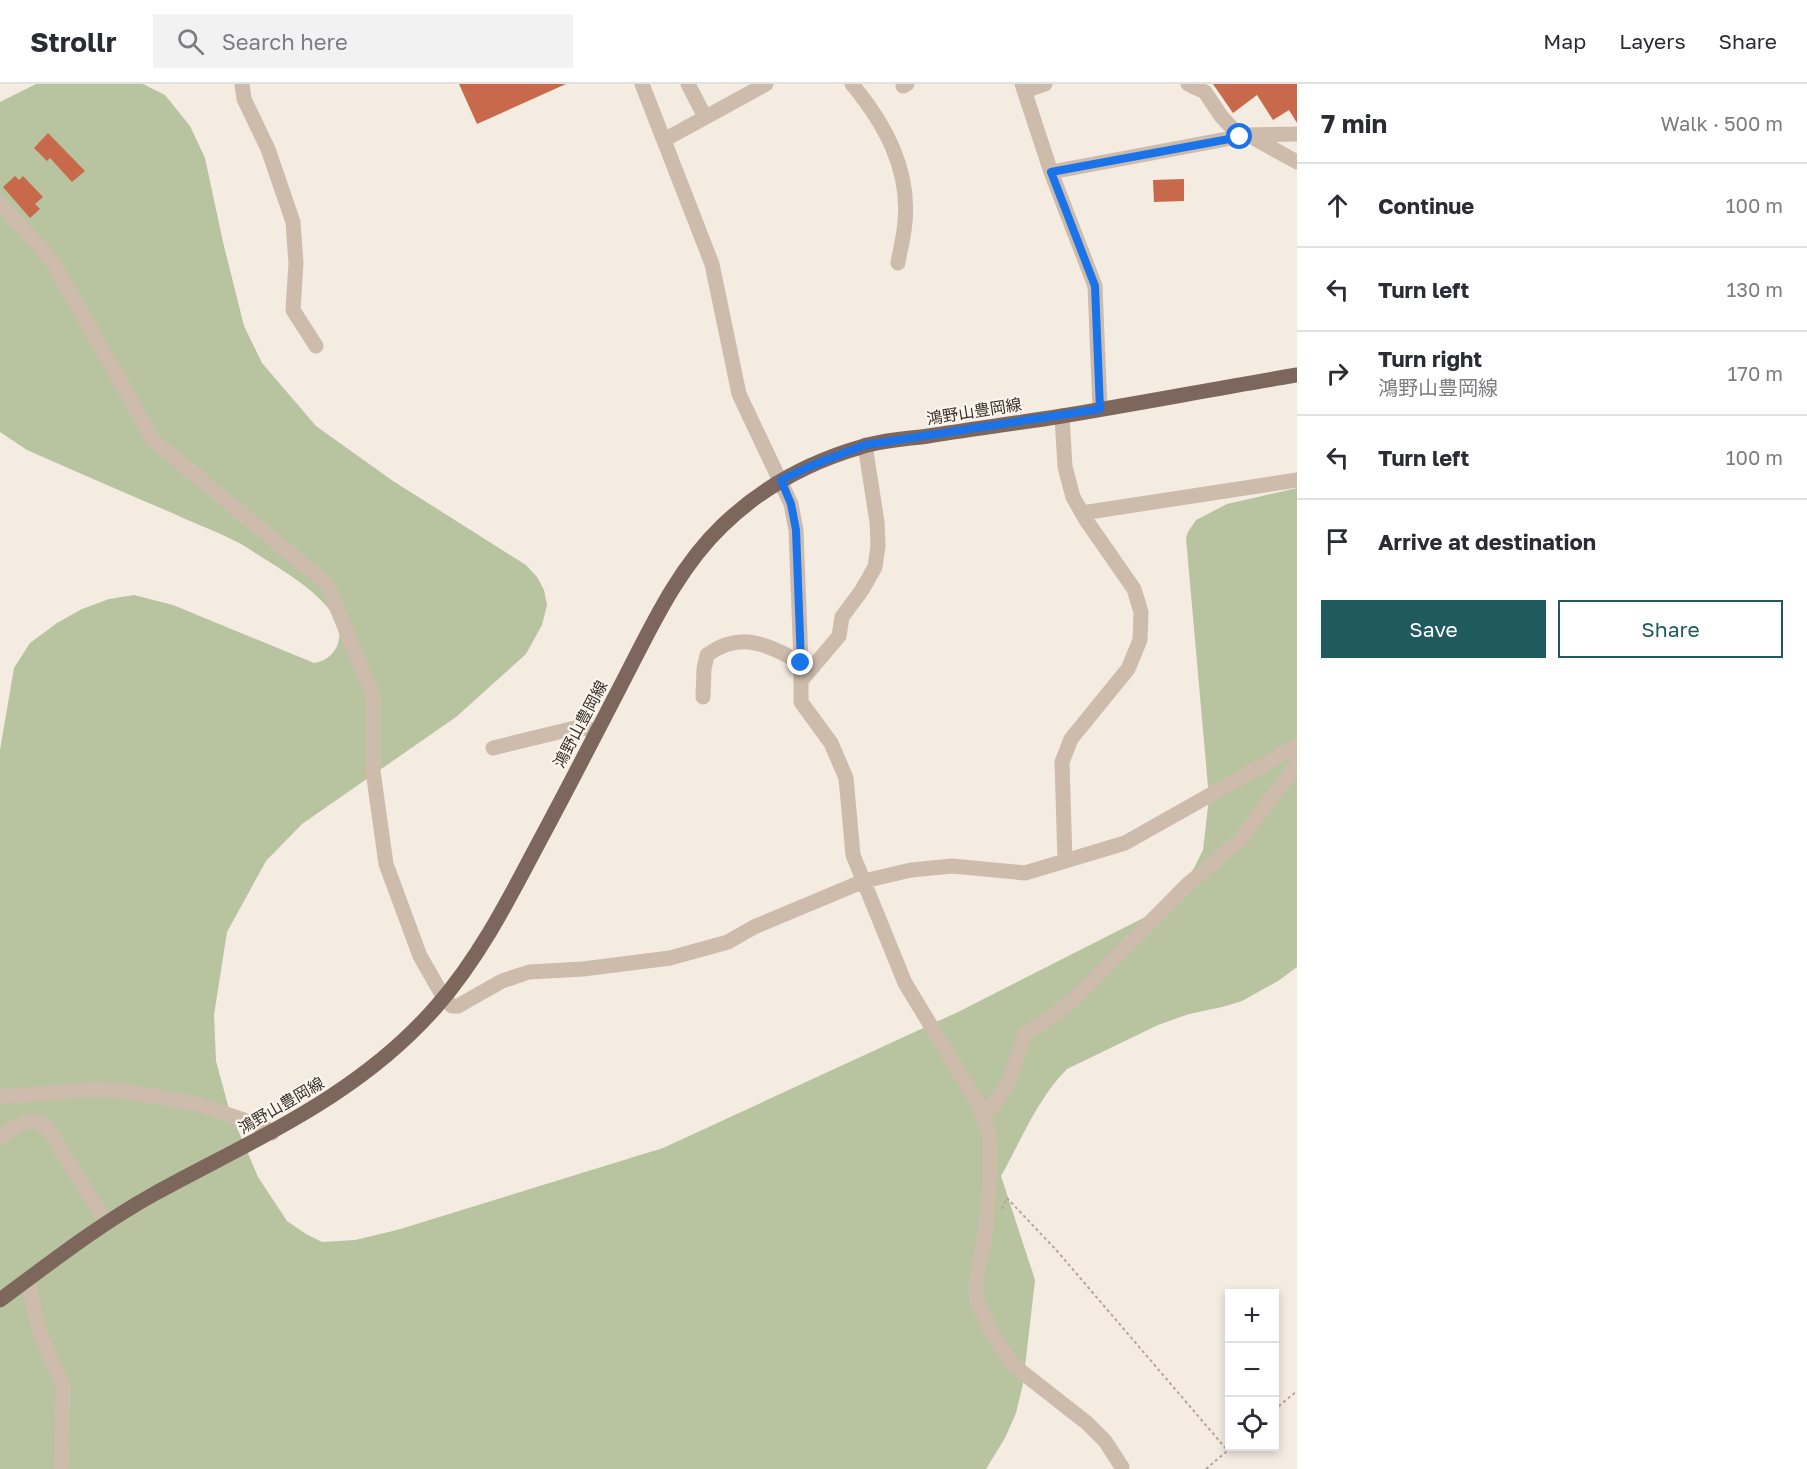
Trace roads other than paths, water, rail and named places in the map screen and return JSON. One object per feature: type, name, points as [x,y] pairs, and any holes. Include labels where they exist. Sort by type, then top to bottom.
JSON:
[{"type":"main road","name":"鴻野山豊岡線","points":[[0,1300],[106,1224],[151,1196],[272,1133],[321,1104],[398,1045],[444,998],[479,951],[512,894],[673,588],[720,527],[755,498],[781,480],[865,445],[1062,416],[1297,375]]},
{"type":"street","points":[[242,84],[244,99],[268,149],[293,222],[296,263],[293,310],[316,346]]},
{"type":"street","points":[[642,84],[712,264],[739,394],[791,504],[796,530],[801,702],[831,743],[846,778],[853,855],[905,983],[979,1105],[990,1141],[986,1228],[976,1281],[977,1301],[993,1335],[1013,1365],[1087,1423],[1105,1441],[1122,1467],[1121,1469]]},
{"type":"street","points":[[688,84],[705,117]]},
{"type":"street","points":[[664,140],[766,84]]},
{"type":"street","points":[[852,84],[888,138],[901,167],[905,192],[905,223],[898,263]]},
{"type":"street","points":[[1045,84],[1023,87],[1051,172],[1095,286],[1100,409]]},
{"type":"street","points":[[1194,85],[1205,92],[1221,116],[1244,136],[1297,162]]},
{"type":"street","points":[[1051,172],[1244,136],[1297,134]]},
{"type":"street","points":[[0,203],[53,262],[153,440],[327,584],[373,696],[373,771],[386,864],[420,956],[444,998],[452,1006],[458,1006],[501,981],[529,972],[583,969],[670,958],[728,942],[753,927],[864,881],[911,870],[952,866],[1025,873],[1125,843],[1297,746]]},
{"type":"street","points":[[1062,416],[1065,467],[1073,497],[1134,588],[1141,612],[1140,640],[1128,669],[1071,739],[1062,762],[1065,861]]},
{"type":"street","points":[[801,681],[839,636],[842,617],[862,590],[874,567],[878,546],[877,522],[865,445]]},
{"type":"street","points":[[1082,513],[1297,480]]},
{"type":"street","points":[[703,697],[707,655],[718,647],[732,642],[771,646],[801,663]]},
{"type":"street","points":[[493,748],[579,727],[597,731]]},
{"type":"street","points":[[983,1116],[992,1108],[1009,1081],[1025,1034],[1058,1013],[1077,996],[1187,885],[1238,842],[1297,764]]},
{"type":"street","points":[[0,1097],[97,1089],[136,1094],[197,1104],[264,1127],[272,1133]]},
{"type":"street","points":[[0,1137],[28,1121],[37,1120],[47,1127],[106,1224]]},
{"type":"street","points":[[28,1280],[39,1332],[63,1386],[61,1469]]}]
